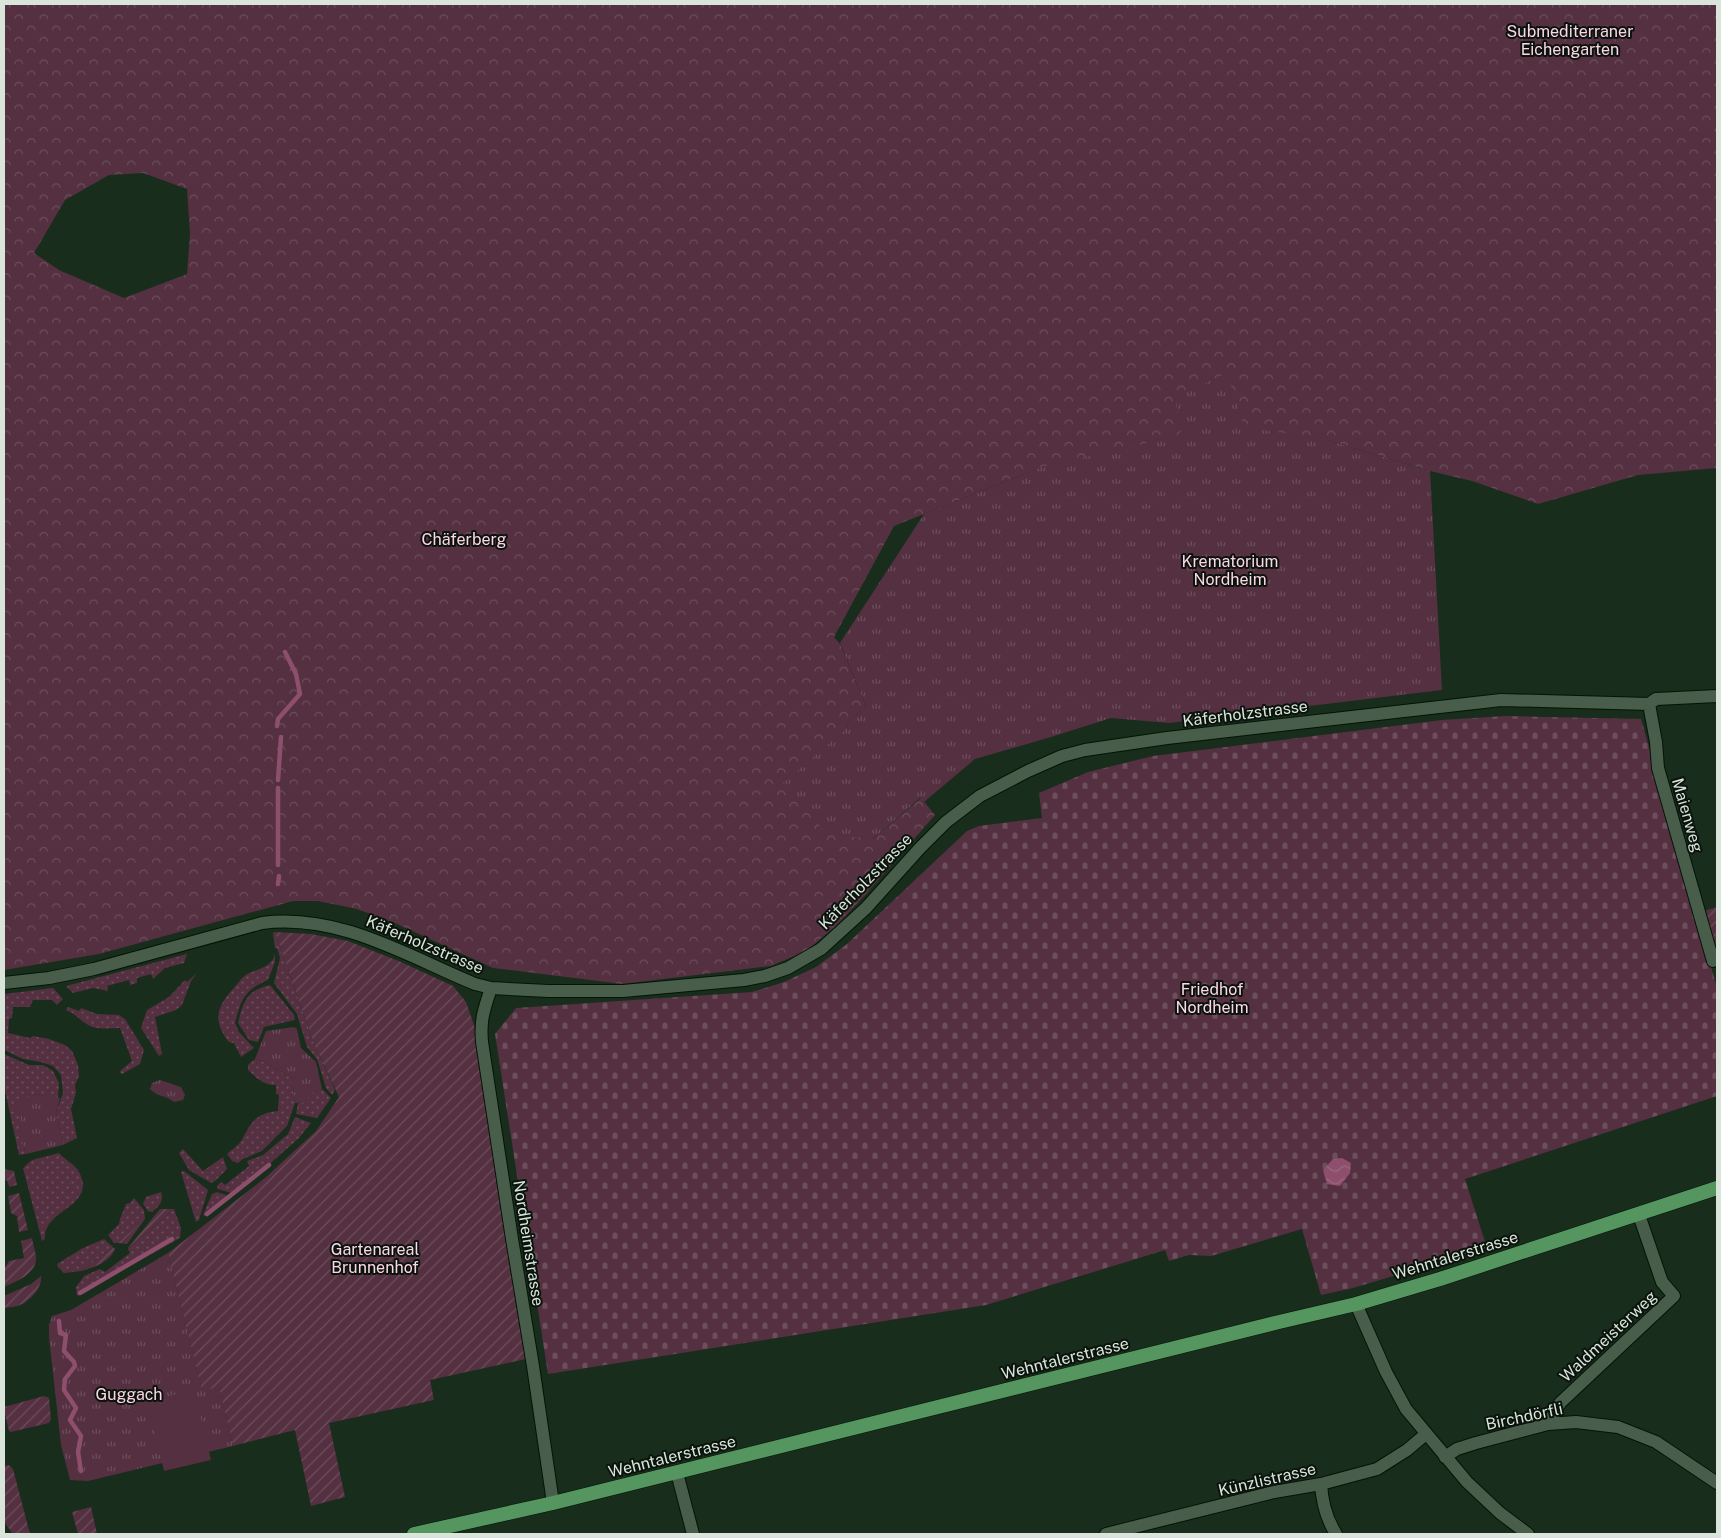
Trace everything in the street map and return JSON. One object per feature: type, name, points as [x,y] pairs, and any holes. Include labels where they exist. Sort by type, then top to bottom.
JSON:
[{"type":"main road","name":"Wehntalerstrasse","points":[[414,1534],[552,1503],[1356,1304],[1639,1215],[1717,1188]]},
{"type":"street","name":"Käferholzstrasse","points":[[4,983],[49,978],[94,969],[262,923],[280,921],[324,925],[372,936],[460,978],[491,988],[586,992],[623,991],[744,980],[765,976],[788,968],[821,949],[866,908],[946,822],[980,796],[1016,776],[1062,756],[1121,744],[1501,700],[1649,704],[1656,699],[1717,696]]},
{"type":"street","name":"Maienweg","points":[[1649,704],[1656,742],[1658,768],[1713,961]]},
{"type":"street","name":"Nordheimstrasse","points":[[491,988],[480,1024],[482,1042],[533,1366],[552,1503]]},
{"type":"street","name":"Waldmeisterweg","points":[[1548,1424],[1560,1403],[1674,1296],[1662,1282],[1639,1215]]},
{"type":"street","points":[[1356,1304],[1386,1372],[1406,1409],[1444,1457],[1467,1482],[1500,1513],[1528,1534]]},
{"type":"street","name":"Birchdörfli","points":[[1444,1457],[1457,1448],[1548,1424],[1576,1422],[1618,1427],[1656,1442],[1717,1483]]},
{"type":"street","name":"Künzlistrasse","points":[[1106,1534],[1282,1490],[1321,1484],[1377,1469],[1407,1450],[1426,1434]]},
{"type":"street","points":[[677,1472],[693,1534]]},
{"type":"street","points":[[1321,1484],[1328,1521],[1336,1534]]},
{"type":"green space","name":"Chäferberg","points":[[4,4],[1717,4],[1717,468],[1638,475],[1538,504],[1472,481],[1430,471],[1327,440],[1042,467],[894,526],[834,637],[840,644],[866,706],[847,723],[846,728],[873,839],[921,798],[935,815],[836,926],[806,951],[771,966],[622,984],[493,968],[397,924],[357,909],[318,901],[293,901],[99,954],[4,970]],"holes":[[[143,173],[187,189],[190,234],[187,274],[124,298],[59,270],[34,253],[65,200],[109,175]]]},
{"type":"green space","name":"Krematorium Nordheim","points":[[1227,373],[1244,427],[1327,440],[1430,471],[1442,690],[1169,723],[1111,718],[975,759],[924,802],[920,798],[873,839],[827,834],[783,783],[846,729],[847,723],[866,706],[840,643],[924,514],[1042,467],[1181,435],[1175,397]]},
{"type":"green space","name":"Friedhof Nordheim","points":[[1505,716],[1641,719],[1717,988],[1717,1096],[1465,1179],[1487,1248],[1353,1288],[1321,1295],[1302,1229],[1211,1256],[1189,1255],[1169,1261],[1165,1250],[986,1305],[548,1374],[495,1034],[516,1008],[752,992],[784,982],[816,967],[847,944],[967,831],[979,826],[1042,818],[1039,793],[1088,772],[1153,756],[1442,720]]},
{"type":"green space","points":[[1717,907],[1717,962],[1704,911]]},
{"type":"green space","points":[[275,932],[314,1044],[335,1090],[332,1095],[326,1088],[317,1059],[307,1047],[297,1014],[274,983],[280,958],[277,948],[275,948],[273,933]]},
{"type":"green space","name":"Gartenareal Brunnenhof","points":[[275,932],[311,934],[348,941],[401,962],[453,986],[466,1002],[474,1025],[526,1359],[430,1380],[434,1400],[329,1423],[345,1497],[311,1506],[295,1430],[233,1446],[219,1387],[202,1391],[168,1253],[265,1178],[316,1131],[339,1097],[314,1044]]},
{"type":"green space","points":[[275,953],[275,962],[268,980],[249,992],[239,1008],[235,1023],[239,1032],[254,1048],[241,1057],[234,1043],[229,1042],[220,1027],[220,1008],[242,978],[268,965],[274,958]]},
{"type":"green space","points":[[187,954],[184,963],[165,968],[153,979],[151,974],[137,978],[137,983],[130,985],[129,980],[107,986],[108,991],[93,988],[73,993],[66,986]]},
{"type":"green space","points":[[197,973],[191,981],[182,1005],[176,1010],[155,1017],[162,1054],[159,1056],[141,1028],[147,1010],[169,997],[185,980],[187,982]]},
{"type":"green space","points":[[270,985],[294,1015],[295,1020],[264,1027],[258,1042],[249,1040],[238,1023],[244,1003],[256,990]]},
{"type":"green space","points":[[53,988],[63,999],[57,1005],[52,1000],[33,1000],[30,1007],[13,1007],[12,1018],[9,1019],[8,1033],[30,1038],[33,1036],[49,1039],[65,1045],[72,1051],[78,1065],[79,1076],[75,1085],[76,1093],[71,1109],[77,1138],[63,1145],[56,1112],[63,1093],[61,1075],[53,1066],[23,1059],[4,1050],[4,994]]},
{"type":"green space","points":[[68,1007],[79,1011],[81,1008],[97,1014],[119,1015],[125,1019],[144,1050],[140,1064],[122,1074],[119,1072],[132,1061],[120,1028],[89,1026],[66,1010]]},
{"type":"green space","points":[[294,1027],[297,1029],[301,1048],[316,1062],[322,1089],[311,1093],[305,1102],[295,1103],[292,1078],[270,1065],[255,1059],[266,1031]]},
{"type":"green space","points":[[4,1054],[29,1065],[43,1065],[53,1071],[59,1083],[58,1098],[34,1094],[26,1110],[21,1123],[21,1136],[26,1154],[19,1155],[4,1086]]},
{"type":"green space","points":[[255,1059],[270,1065],[292,1078],[295,1103],[287,1126],[262,1151],[238,1163],[232,1161],[227,1154],[241,1142],[248,1128],[259,1116],[278,1111],[279,1095],[276,1094],[276,1085],[264,1082],[248,1070],[248,1065]]},
{"type":"green space","points":[[160,1080],[181,1087],[185,1095],[183,1100],[174,1102],[156,1094],[150,1089],[152,1083]]},
{"type":"green space","points":[[322,1089],[331,1098],[317,1118],[296,1114],[298,1103],[305,1102],[311,1093]]},
{"type":"green space","points":[[34,1094],[60,1098],[56,1112],[63,1145],[26,1154],[21,1138],[21,1118],[14,1103]]},
{"type":"green space","points":[[295,1117],[311,1123],[298,1139],[235,1194],[218,1189],[217,1186],[221,1182],[225,1185],[249,1166],[247,1161],[263,1155],[288,1134]]},
{"type":"green space","points":[[183,1149],[203,1171],[223,1157],[227,1169],[211,1183],[189,1170],[179,1153]]},
{"type":"green space","points":[[59,1153],[79,1172],[83,1184],[81,1193],[76,1201],[52,1221],[46,1229],[45,1239],[42,1241],[23,1168],[32,1160]]},
{"type":"green space","points":[[4,1169],[14,1171],[17,1185],[9,1187],[7,1180],[4,1181]]},
{"type":"green space","points":[[184,1171],[208,1190],[199,1220],[196,1222],[181,1172]]},
{"type":"green space","points":[[161,1192],[160,1204],[152,1212],[148,1211],[143,1204],[146,1197]]},
{"type":"green space","points":[[217,1192],[232,1197],[205,1216],[203,1215],[212,1194]]},
{"type":"green space","points":[[19,1193],[28,1230],[19,1232],[17,1216],[11,1213],[8,1196]]},
{"type":"green space","points":[[134,1198],[144,1210],[145,1219],[118,1243],[114,1243],[108,1235],[119,1224],[126,1204],[130,1203]]},
{"type":"green space","points":[[160,1209],[174,1209],[128,1249],[128,1248]]},
{"type":"green space","points":[[174,1209],[181,1228],[180,1238],[77,1296],[76,1287],[84,1276],[100,1269],[105,1272],[130,1253],[128,1249]]},
{"type":"green space","points":[[145,1219],[127,1244],[118,1243]]},
{"type":"green space","points":[[32,1238],[36,1253],[33,1269],[24,1277],[4,1287],[4,1266],[9,1261],[24,1258],[21,1241]]},
{"type":"green space","points":[[104,1239],[113,1247],[82,1271],[64,1273],[58,1267],[57,1264],[83,1248]]},
{"type":"green space","points":[[113,1247],[115,1249],[113,1254],[106,1261],[82,1271]]},
{"type":"green space","name":"Guggach","points":[[168,1253],[202,1390],[219,1386],[233,1446],[88,1481],[70,1480],[61,1445],[49,1337],[49,1325],[52,1316],[71,1310]]},
{"type":"green space","points":[[41,1276],[38,1289],[28,1300],[18,1306],[4,1308],[4,1296],[31,1284]]},
{"type":"green space","points":[[194,1390],[211,1460],[164,1471],[148,1401]]},
{"type":"green space","points":[[44,1396],[49,1398],[51,1419],[49,1423],[9,1431],[4,1407]]},
{"type":"green space","points":[[9,1465],[13,1469],[30,1534],[13,1534],[4,1522],[4,1466]]},
{"type":"green space","points":[[91,1507],[97,1534],[78,1534],[72,1512]]},
{"type":"water","points":[[1342,1158],[1351,1163],[1350,1173],[1340,1186],[1327,1184],[1323,1170],[1333,1159]]},
{"type":"waterway","points":[[277,726],[278,719],[300,694],[296,674],[285,652]]},
{"type":"waterway","points":[[278,780],[281,737]]},
{"type":"waterway","points":[[278,788],[278,865]]},
{"type":"waterway","points":[[278,884],[279,876]]},
{"type":"waterway","points":[[207,1214],[269,1165]]},
{"type":"waterway","points":[[80,1293],[172,1239]]},
{"type":"waterway","points":[[59,1321],[60,1333],[66,1335],[64,1351],[74,1362],[75,1366],[65,1379],[64,1390],[76,1408],[70,1420],[81,1436],[78,1452],[81,1471]]},
{"type":"park label","name":"Submediterraner Eichengarten","points":[[1570,40]]}]
